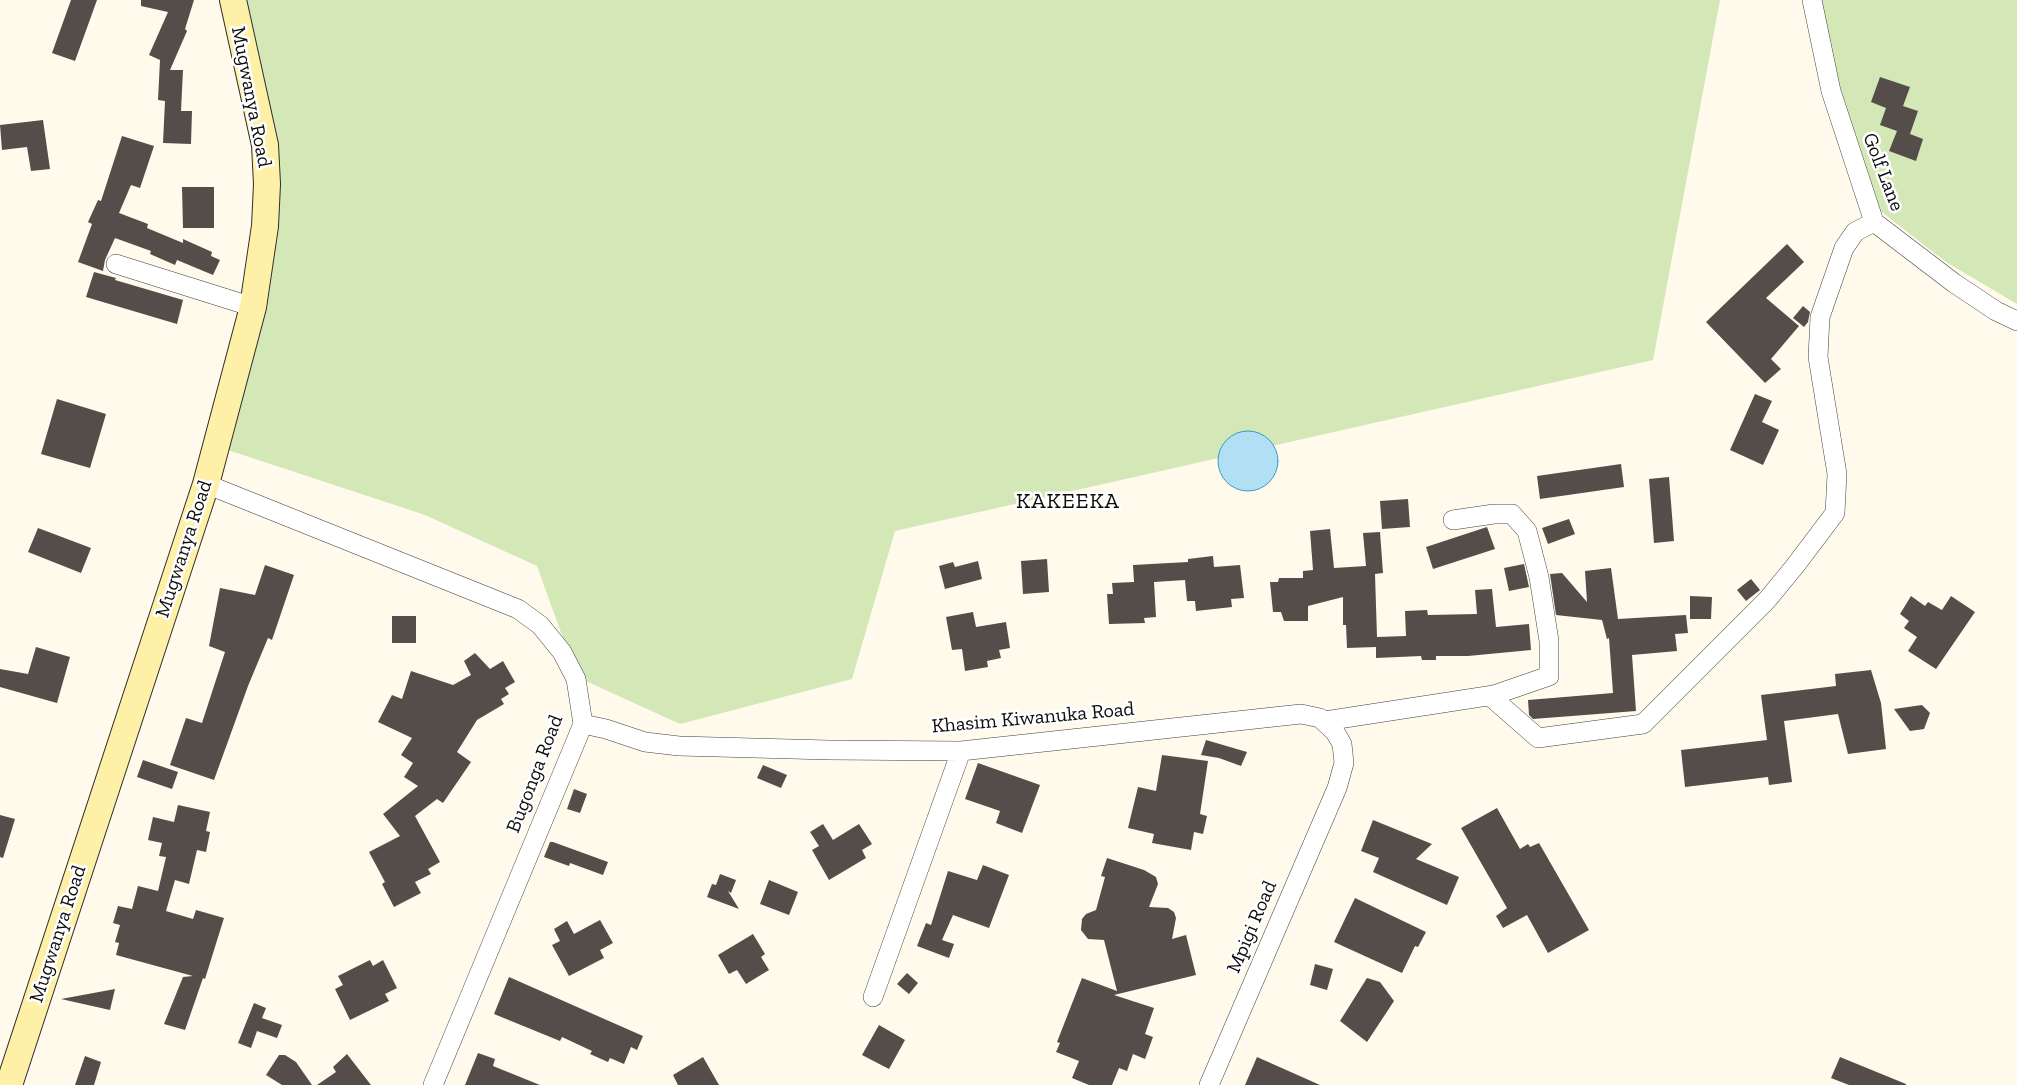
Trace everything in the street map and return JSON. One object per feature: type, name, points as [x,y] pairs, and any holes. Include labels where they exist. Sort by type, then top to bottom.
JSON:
[{"type":"street","name":"Mugwanya Road","points":[[9,1085],[206,484],[253,307],[265,226],[267,184],[265,145],[233,0]]},
{"type":"street","name":"Golf Lane","points":[[1812,0],[1831,91],[1874,222],[1954,283],[1996,311],[2017,321]]},
{"type":"street","points":[[1490,696],[1538,738],[1643,724],[1768,600],[1835,512],[1837,474],[1818,357],[1820,317],[1844,248],[1855,232],[1874,222]]},
{"type":"street","points":[[116,264],[253,307]]},
{"type":"street","name":"Bugonga Road","points":[[206,484],[518,609],[540,625],[562,652],[576,679],[583,724],[433,1085]]},
{"type":"street","points":[[1325,721],[1490,696],[1549,676],[1549,641],[1538,577],[1527,531],[1512,514],[1494,514],[1453,520]]},
{"type":"street","name":"Khasim Kiwanuka Road","points":[[583,724],[606,728],[645,742],[679,746],[829,750],[961,750],[1301,714],[1325,721]]},
{"type":"street","name":"Mpigi Road","points":[[1209,1085],[1337,788],[1344,763],[1342,744],[1335,732],[1325,721]]},
{"type":"street","points":[[873,997],[961,750]]},
{"type":"green space","points":[[229,0],[1720,0],[1653,360],[895,531],[852,679],[680,724],[577,677],[537,566],[425,515],[219,447],[271,163]]},
{"type":"green space","points":[[1816,0],[2017,0],[2017,304],[1946,262],[1874,206],[1852,153]]},
{"type":"water","points":[[1248,431],[1264,436],[1269,440],[1273,445],[1278,461],[1273,477],[1269,482],[1264,486],[1248,491],[1232,486],[1227,482],[1223,477],[1218,461],[1223,445],[1227,440],[1232,436]]},
{"type":"building","points":[[71,0],[97,0],[75,61],[52,53]]},
{"type":"building","points":[[141,0],[194,0],[185,29],[187,31],[170,70],[183,70],[181,111],[192,111],[191,144],[163,143],[165,101],[158,100],[160,60],[149,55],[168,12],[141,6]]},
{"type":"building","points":[[1880,77],[1910,87],[1903,106],[1918,111],[1910,134],[1923,139],[1916,161],[1889,151],[1897,131],[1880,125],[1886,108],[1871,102]]},
{"type":"building","points":[[43,120],[50,169],[31,171],[27,147],[2,150],[0,125]]},
{"type":"building","points":[[122,136],[154,146],[140,188],[131,185],[119,213],[148,224],[147,228],[183,243],[183,239],[212,252],[211,256],[220,260],[213,275],[177,260],[175,265],[150,254],[151,251],[115,238],[105,260],[103,271],[78,262],[92,224],[88,222],[98,200],[101,201]]},
{"type":"building","points":[[182,187],[214,187],[214,228],[183,228]]},
{"type":"building","points":[[1787,244],[1804,262],[1766,298],[1799,326],[1771,359],[1781,369],[1765,383],[1706,322]]},
{"type":"building","points":[[94,272],[183,300],[177,324],[86,297]]},
{"type":"building","points":[[1803,306],[1810,312],[1808,322],[1804,327],[1793,318]]},
{"type":"building","points":[[1755,394],[1772,401],[1762,422],[1779,430],[1763,465],[1730,450]]},
{"type":"building","points":[[57,399],[106,414],[90,468],[41,454]]},
{"type":"building","points":[[1621,464],[1624,487],[1540,499],[1537,476]]},
{"type":"building","points":[[1669,477],[1674,541],[1654,543],[1649,479]]},
{"type":"building","points":[[1408,499],[1410,527],[1382,529],[1380,501]]},
{"type":"building","points":[[1569,519],[1575,534],[1548,544],[1542,528]]},
{"type":"building","points":[[1487,527],[1495,549],[1433,569],[1426,547]]},
{"type":"building","points":[[38,528],[91,548],[81,573],[28,552]]},
{"type":"building","points":[[1330,529],[1334,568],[1366,566],[1363,533],[1380,532],[1383,573],[1375,574],[1377,637],[1406,636],[1405,611],[1427,610],[1428,615],[1477,614],[1475,590],[1492,589],[1496,627],[1529,624],[1531,650],[1468,656],[1436,656],[1436,660],[1422,660],[1421,656],[1376,658],[1376,647],[1347,648],[1346,625],[1343,625],[1343,597],[1308,606],[1308,621],[1284,621],[1281,612],[1273,612],[1270,582],[1278,582],[1279,578],[1303,578],[1303,571],[1313,570],[1310,531]]},
{"type":"building","points":[[1213,556],[1214,567],[1240,565],[1244,598],[1231,599],[1232,607],[1196,611],[1195,601],[1187,601],[1185,580],[1154,582],[1156,617],[1144,618],[1145,623],[1109,624],[1107,594],[1113,594],[1112,583],[1134,582],[1133,565],[1188,562],[1188,559]]},
{"type":"building","points":[[1047,559],[1049,592],[1023,594],[1021,561]]},
{"type":"building","points":[[978,561],[982,579],[945,589],[939,566],[953,562],[955,567]]},
{"type":"building","points":[[1524,564],[1529,587],[1509,591],[1504,568]]},
{"type":"building","points":[[265,565],[294,575],[272,640],[268,638],[248,686],[214,780],[170,765],[186,718],[202,723],[225,652],[209,646],[220,588],[255,595]]},
{"type":"building","points":[[1611,568],[1618,619],[1686,615],[1688,633],[1675,634],[1677,651],[1632,655],[1636,711],[1533,719],[1529,715],[1528,700],[1613,693],[1609,638],[1607,639],[1602,620],[1556,615],[1550,574],[1562,573],[1587,602],[1585,571]]},
{"type":"building","points":[[1751,579],[1760,590],[1746,601],[1737,590]]},
{"type":"building","points":[[1690,596],[1712,597],[1711,619],[1690,619]]},
{"type":"building","points":[[1911,596],[1925,606],[1928,602],[1942,610],[1951,596],[1975,612],[1936,669],[1908,651],[1917,637],[1904,628],[1909,621],[1900,614]]},
{"type":"building","points":[[973,612],[976,627],[1006,622],[1010,648],[999,650],[1001,658],[987,661],[988,667],[965,671],[962,649],[952,650],[946,617]]},
{"type":"building","points":[[392,616],[416,616],[416,643],[392,643]]},
{"type":"building","points":[[36,647],[70,657],[57,703],[0,687],[0,669],[28,674]]},
{"type":"building","points":[[475,653],[490,669],[503,661],[515,682],[505,688],[509,694],[501,699],[504,704],[477,720],[457,752],[471,762],[443,803],[437,799],[415,816],[440,862],[428,869],[431,874],[415,882],[421,893],[394,907],[382,884],[385,882],[369,852],[400,836],[383,814],[418,786],[404,777],[413,763],[401,755],[412,738],[378,722],[392,695],[402,699],[411,671],[453,685],[471,675],[464,661]]},
{"type":"building","points":[[1871,670],[1881,703],[1886,749],[1848,754],[1838,714],[1784,721],[1792,782],[1769,785],[1768,777],[1685,787],[1681,750],[1767,740],[1761,695],[1836,686],[1835,674]]},
{"type":"building","points":[[1922,705],[1930,713],[1924,729],[1910,731],[1894,709]]},
{"type":"building","points":[[1206,740],[1247,752],[1241,766],[1219,758],[1201,755]]},
{"type":"building","points":[[1162,755],[1208,761],[1200,814],[1207,816],[1203,834],[1194,832],[1191,850],[1152,843],[1154,834],[1128,828],[1138,787],[1156,791]]},
{"type":"building","points":[[143,760],[178,772],[172,789],[137,777]]},
{"type":"building","points":[[978,763],[1040,785],[1022,833],[996,823],[1000,811],[965,799]]},
{"type":"building","points":[[763,765],[787,775],[781,788],[757,778]]},
{"type":"building","points":[[574,789],[587,794],[580,813],[567,809]]},
{"type":"building","points":[[178,805],[210,812],[206,831],[210,832],[206,852],[197,850],[189,884],[175,880],[166,911],[193,919],[196,910],[224,918],[205,979],[203,978],[185,1030],[164,1024],[183,977],[193,976],[116,955],[119,943],[115,942],[120,925],[113,923],[118,906],[132,909],[138,886],[158,891],[166,857],[159,856],[162,843],[148,840],[153,817],[174,822]]},
{"type":"building","points":[[1497,808],[1520,849],[1528,844],[1530,847],[1539,843],[1589,930],[1548,953],[1527,915],[1503,928],[1496,916],[1507,908],[1461,828]]},
{"type":"building","points":[[0,815],[15,819],[3,858],[0,857]]},
{"type":"building","points":[[1373,820],[1432,844],[1416,859],[1459,877],[1447,905],[1373,872],[1379,858],[1361,851]]},
{"type":"building","points":[[823,824],[833,840],[859,824],[872,844],[862,850],[866,858],[829,880],[812,850],[819,846],[810,832]]},
{"type":"building","points":[[550,842],[608,862],[603,875],[570,863],[569,866],[544,857]]},
{"type":"building","points":[[1107,858],[1144,870],[1156,877],[1158,884],[1149,907],[1168,908],[1174,912],[1176,918],[1172,939],[1186,935],[1196,975],[1114,995],[1154,1008],[1145,1034],[1153,1037],[1145,1059],[1133,1054],[1127,1071],[1119,1068],[1112,1085],[1089,1085],[1072,1078],[1079,1061],[1056,1052],[1060,1043],[1057,1042],[1082,978],[1117,991],[1104,940],[1088,939],[1081,930],[1082,919],[1086,914],[1096,910],[1105,877],[1101,876]]},
{"type":"building","points":[[983,865],[1009,875],[989,928],[953,915],[942,940],[954,944],[949,958],[917,946],[926,923],[931,925],[948,871],[977,880]]},
{"type":"building","points":[[720,874],[736,880],[731,893],[728,891],[739,909],[707,897],[712,884],[716,885]]},
{"type":"building","points":[[769,880],[798,892],[789,915],[760,904]]},
{"type":"building","points":[[1355,898],[1426,932],[1418,947],[1415,946],[1402,973],[1334,942]]},
{"type":"building","points":[[600,920],[613,943],[600,950],[604,958],[569,976],[552,945],[560,941],[554,929],[567,921],[574,934]]},
{"type":"building","points":[[753,934],[765,954],[761,957],[769,970],[746,984],[737,970],[729,974],[718,955]]},
{"type":"building","points":[[370,960],[373,966],[383,960],[397,988],[385,994],[389,1001],[350,1020],[335,989],[343,985],[338,976]]},
{"type":"building","points":[[1315,964],[1333,969],[1327,990],[1310,985]]},
{"type":"building","points":[[907,973],[918,983],[909,994],[897,984]]},
{"type":"building","points":[[509,977],[643,1036],[637,1050],[631,1047],[624,1064],[610,1058],[608,1062],[590,1054],[592,1051],[562,1037],[560,1041],[494,1014]]},
{"type":"building","points":[[1367,978],[1380,982],[1394,1001],[1367,1042],[1340,1021]]},
{"type":"building","points":[[115,989],[110,1010],[61,999]]},
{"type":"building","points":[[254,1003],[266,1008],[262,1018],[282,1025],[277,1038],[257,1031],[251,1048],[238,1043]]},
{"type":"building","points":[[879,1025],[905,1040],[889,1069],[862,1055]]},
{"type":"building","points":[[478,1053],[495,1059],[493,1066],[540,1085],[465,1085]]},
{"type":"building","points":[[347,1054],[371,1085],[317,1085],[336,1072],[333,1067]]},
{"type":"building","points":[[279,1055],[285,1055],[296,1062],[312,1085],[282,1085],[266,1075]]},
{"type":"building","points":[[85,1056],[101,1062],[94,1085],[75,1085]]},
{"type":"building","points":[[703,1057],[719,1085],[678,1085],[673,1075]]},
{"type":"building","points":[[1257,1057],[1320,1085],[1245,1085]]},
{"type":"building","points":[[1840,1057],[1906,1085],[1849,1085],[1831,1078]]},
{"type":"district","name":"KAKEEKA","points":[[1068,502]]}]
